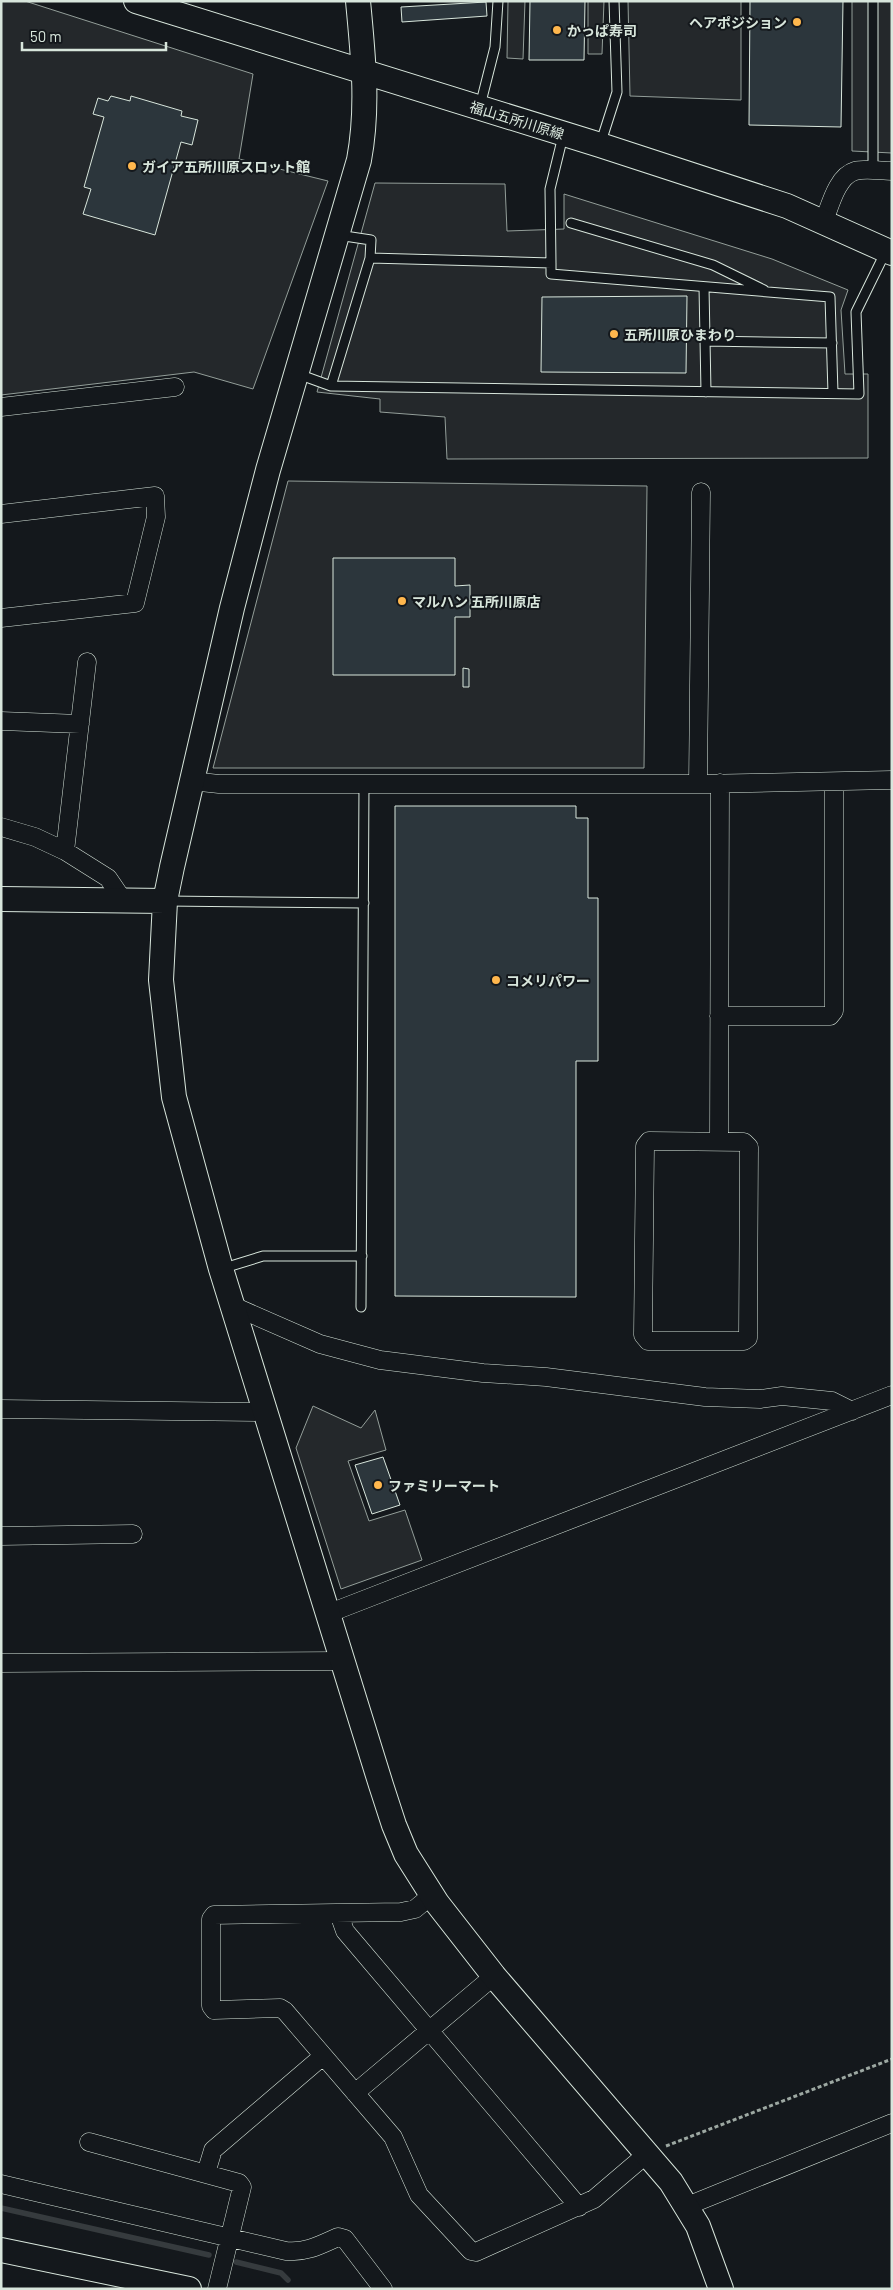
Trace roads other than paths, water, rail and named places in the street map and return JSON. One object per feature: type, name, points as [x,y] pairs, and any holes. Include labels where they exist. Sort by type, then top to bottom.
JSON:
[{"type":"street","name":"福山五所川原線","points":[[136,1],[366,74],[600,145],[787,206],[824,221],[889,252]]},
{"type":"street","points":[[358,1],[366,74],[364,134],[359,160],[298,374],[268,470],[236,590],[165,901],[161,980],[174,1098],[231,1305],[394,1826],[406,1854],[432,1895],[494,1976],[648,2153],[687,2206],[708,2248],[721,2289]]},
{"type":"street","points":[[824,221],[838,189],[847,175],[856,171],[892,170]]},
{"type":"street","points":[[1,407],[175,387]]},
{"type":"street","points":[[698,784],[701,492]]},
{"type":"street","points":[[1,514],[155,496],[156,517],[135,603],[1,618]]},
{"type":"street","points":[[65,851],[87,662]]},
{"type":"street","points":[[1,721],[80,724]]},
{"type":"street","points":[[191,781],[219,784],[720,784],[892,780]]},
{"type":"street","points":[[719,1016],[830,1016],[834,1011],[834,782]]},
{"type":"street","points":[[719,1142],[720,784]]},
{"type":"street","points":[[1,827],[35,837],[65,851],[108,878],[123,900]]},
{"type":"street","points":[[1,899],[165,901]]},
{"type":"street","points":[[649,1141],[719,1142],[744,1142],[750,1147],[748,1338],[744,1341],[648,1340],[643,1335],[645,1146],[649,1141]]},
{"type":"street","points":[[231,1305],[320,1344],[380,1360],[704,1397],[760,1399],[782,1396],[832,1401],[852,1411]]},
{"type":"street","points":[[327,1614],[892,1395]]},
{"type":"street","points":[[1,1409],[266,1412]]},
{"type":"street","points":[[1,1536],[133,1534]]},
{"type":"street","points":[[1,1663],[342,1660]]},
{"type":"street","points":[[432,1895],[415,1909],[401,1912],[214,1916],[211,1919],[211,2006],[214,2010],[280,2008],[394,2137],[419,2195],[471,2251],[476,2252],[594,2199],[648,2153]]},
{"type":"street","points":[[338,1914],[346,1931],[579,2207]]},
{"type":"street","points":[[354,2092],[494,1976]]},
{"type":"street","points":[[206,2173],[213,2150],[323,2056]]},
{"type":"street","points":[[687,2206],[892,2123]]},
{"type":"street","points":[[89,2142],[239,2183],[242,2187],[217,2289]]},
{"type":"street","points":[[1,2184],[228,2238],[299,2252],[311,2249],[338,2237],[345,2239],[383,2289]]},
{"type":"street","points":[[1,2250],[188,2289]]},
{"type":"lane","points":[[479,109],[495,47],[498,1]]},
{"type":"lane","points":[[600,145],[617,92],[614,1]]},
{"type":"lane","points":[[873,1],[873,170]]},
{"type":"lane","points":[[563,134],[550,188],[551,274],[830,297],[833,394]]},
{"type":"lane","points":[[571,223],[713,265],[769,292]]},
{"type":"lane","points":[[331,386],[370,258],[371,240],[337,235]]},
{"type":"lane","points":[[298,374],[331,386],[860,394],[856,312],[889,252]]},
{"type":"lane","points":[[370,258],[551,263]]},
{"type":"lane","points":[[704,287],[706,392]]},
{"type":"lane","points":[[705,341],[832,342]]},
{"type":"lane","points":[[361,1307],[364,784]]},
{"type":"lane","points":[[165,901],[364,903]]},
{"type":"lane","points":[[221,1269],[263,1256],[362,1256]]},
{"type":"waterway","points":[[1,2208],[209,2255]]},
{"type":"waterway","points":[[236,2262],[281,2273],[288,2280]]},
{"type":"place","name":"ヘアポジション","points":[[797,22]]},
{"type":"place","name":"かっぱ寿司","points":[[557,30]]},
{"type":"place","name":"ガイア五所川原スロット館","points":[[132,166]]},
{"type":"place","name":"五所川原ひまわり","points":[[614,334]]},
{"type":"place","name":"マルハン 五所川原店","points":[[402,601]]},
{"type":"place","name":"コメリパワー","points":[[496,980]]},
{"type":"place","name":"ファミリーマート","points":[[378,1485]]}]
